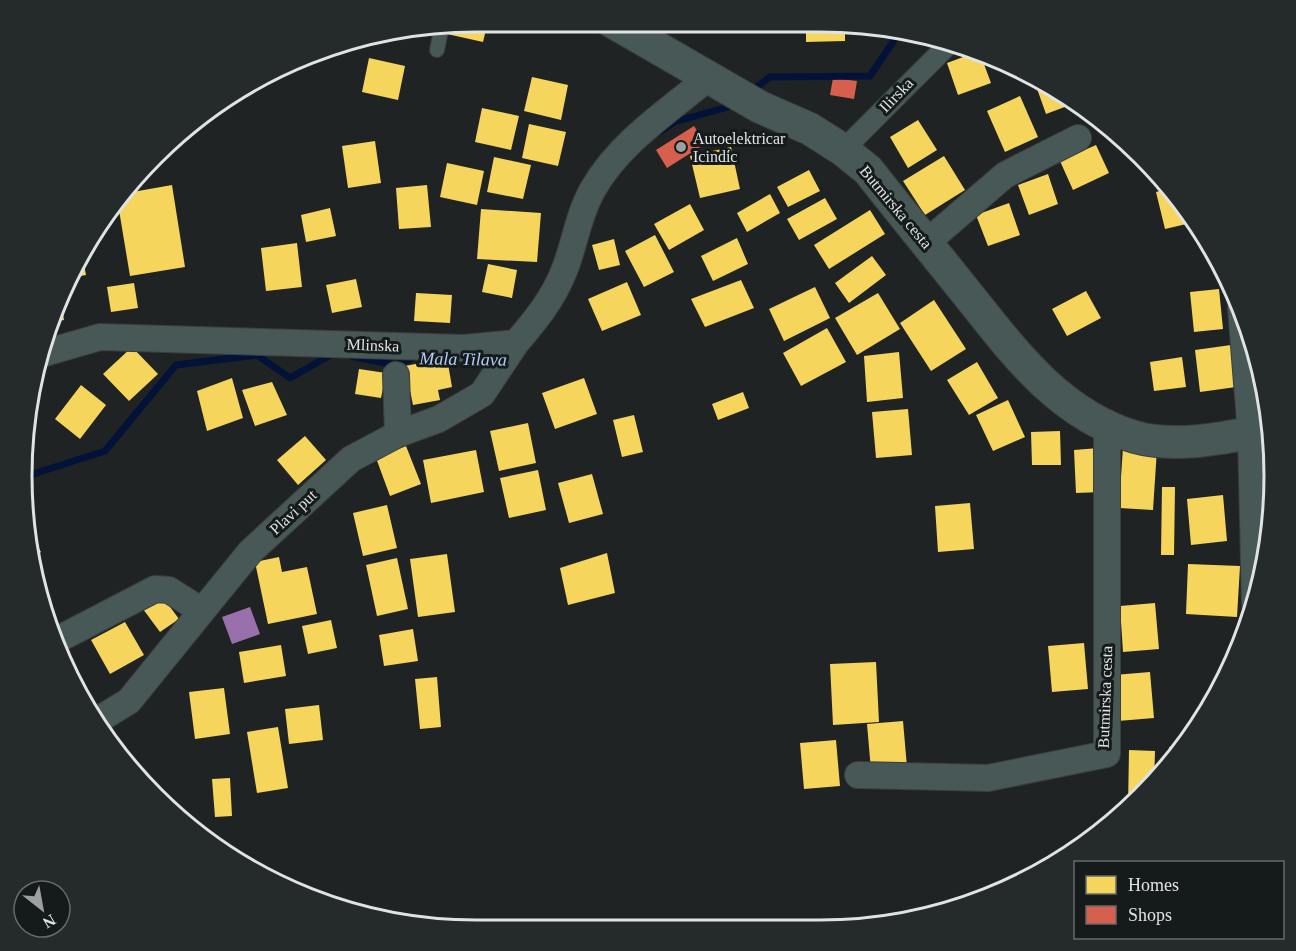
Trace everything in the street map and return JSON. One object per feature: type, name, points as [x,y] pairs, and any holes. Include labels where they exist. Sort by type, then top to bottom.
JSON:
[{"type":"street","name":"Butmirska cesta","points":[[630,32],[760,107],[810,129],[843,150],[868,170],[1039,381],[1066,403],[1107,427],[1137,437],[1174,442],[1261,431]]},
{"type":"street","name":"Ilirska","points":[[843,150],[944,49]]},
{"type":"street","points":[[507,359],[551,299],[565,270],[576,228],[588,198],[610,165],[639,134],[719,84]]},
{"type":"street","points":[[926,243],[1005,175],[1078,138]]},
{"type":"street","name":"Mlinska","points":[[50,351],[100,337],[464,348],[507,359]]},
{"type":"street","name":"Plavi put","points":[[103,717],[129,701],[250,552],[351,459],[398,434],[439,419],[482,394],[507,359]]},
{"type":"street","points":[[1251,368],[1261,431],[1257,558]]},
{"type":"street","points":[[396,375],[398,434]]},
{"type":"street","name":"Butmirska cesta","points":[[858,776],[988,778],[1107,754],[1107,427]]},
{"type":"street","points":[[62,637],[155,589],[169,590],[202,611]]},
{"type":"lane","points":[[437,50],[440,33]]},
{"type":"building: Homes","points":[[447,32],[485,32],[483,42],[447,34]]},
{"type":"building: Homes","points":[[806,32],[845,32],[845,41],[806,42]]},
{"type":"building: Homes","points":[[966,56],[983,63],[991,83],[958,95],[947,63]]},
{"type":"building: Homes","points":[[369,58],[405,66],[398,100],[362,92]]},
{"type":"building: Homes","points":[[532,77],[568,85],[561,120],[524,111]]},
{"type":"building: Homes","points":[[1037,88],[1067,106],[1046,114]]},
{"type":"building: Homes","points":[[1020,96],[1038,137],[1005,152],[987,111]]},
{"type":"building: Homes","points":[[482,108],[519,116],[511,150],[475,142]]},
{"type":"building: Homes","points":[[918,120],[937,150],[908,168],[890,137]]},
{"type":"building: Homes","points":[[529,124],[566,132],[558,166],[522,158]]},
{"type":"building: Homes","points":[[375,141],[381,183],[348,188],[342,146]]},
{"type":"building: Homes","points":[[1096,145],[1109,173],[1073,190],[1060,161]]},
{"type":"building: Homes","points":[[731,147],[740,189],[700,198],[690,156]]},
{"type":"building: Homes","points":[[944,156],[965,190],[925,215],[903,181]]},
{"type":"building: Homes","points":[[494,157],[531,165],[523,199],[487,192]]},
{"type":"building: Homes","points":[[447,163],[484,171],[477,205],[440,197]]},
{"type":"building: Homes","points":[[809,170],[820,191],[788,207],[777,187]]},
{"type":"building: Homes","points":[[1048,174],[1058,204],[1029,215],[1018,185]]},
{"type":"building: Homes","points":[[172,185],[185,267],[130,276],[119,211],[135,192]]},
{"type":"building: Homes","points":[[427,185],[431,227],[399,229],[396,188]]},
{"type":"building: Homes","points":[[1161,191],[1186,224],[1165,229],[1156,192]]},
{"type":"building: Homes","points":[[770,194],[780,213],[747,232],[737,213]]},
{"type":"building: Homes","points":[[825,198],[837,219],[799,240],[787,219]]},
{"type":"building: Homes","points":[[1009,203],[1020,235],[988,246],[976,215]]},
{"type":"building: Homes","points":[[690,204],[704,230],[669,250],[654,224]]},
{"type":"building: Homes","points":[[330,208],[336,236],[306,242],[301,215]]},
{"type":"building: Homes","points":[[481,209],[541,213],[537,262],[477,259]]},
{"type":"building: Homes","points":[[870,210],[885,234],[829,269],[814,245]]},
{"type":"building: Homes","points":[[655,235],[674,272],[644,287],[625,251]]},
{"type":"building: Homes","points":[[737,238],[748,264],[713,281],[701,256]]},
{"type":"building: Homes","points":[[614,239],[620,265],[599,270],[592,245]]},
{"type":"building: Homes","points":[[297,243],[302,287],[266,291],[261,248]]},
{"type":"building: Homes","points":[[872,256],[886,275],[849,303],[835,283]]},
{"type":"building: Homes","points":[[488,264],[517,270],[512,298],[482,292]]},
{"type":"building: Homes","points":[[84,266],[86,275],[78,276]]},
{"type":"building: Homes","points":[[356,279],[362,307],[332,313],[326,285]]},
{"type":"building: Homes","points":[[741,280],[754,308],[705,327],[691,299]]},
{"type":"building: Homes","points":[[627,282],[641,315],[602,331],[588,299]]},
{"type":"building: Homes","points":[[134,283],[138,308],[111,312],[107,287]]},
{"type":"building: Homes","points":[[815,287],[830,318],[784,341],[769,309]]},
{"type":"building: Homes","points":[[1219,289],[1223,329],[1194,332],[1190,292]]},
{"type":"building: Homes","points":[[1086,291],[1101,318],[1067,336],[1052,309]]},
{"type":"building: Homes","points":[[416,293],[452,295],[450,323],[414,321]]},
{"type":"building: Homes","points":[[878,293],[900,329],[857,355],[835,318]]},
{"type":"building: Homes","points":[[934,300],[966,349],[931,371],[900,323]]},
{"type":"building: Homes","points":[[827,328],[846,362],[801,386],[783,353]]},
{"type":"building: Homes","points":[[1231,345],[1236,387],[1200,392],[1195,350]]},
{"type":"building: Homes","points":[[132,347],[158,374],[129,401],[103,374]]},
{"type":"building: Homes","points":[[899,352],[903,398],[867,402],[864,356]]},
{"type":"building: Homes","points":[[1182,357],[1186,387],[1154,391],[1150,362]]},
{"type":"building: Homes","points":[[447,358],[452,387],[438,390],[440,400],[413,405],[405,366]]},
{"type":"building: Homes","points":[[977,362],[998,398],[969,415],[947,380]]},
{"type":"building: Homes","points":[[359,369],[386,373],[381,398],[355,394]]},
{"type":"building: Homes","points":[[232,378],[243,418],[207,431],[197,391]]},
{"type":"building: Homes","points":[[584,378],[597,414],[555,429],[542,393]]},
{"type":"building: Homes","points":[[272,382],[287,415],[255,426],[242,390]]},
{"type":"building: Homes","points":[[81,385],[106,405],[80,439],[55,419]]},
{"type":"building: Homes","points":[[743,392],[749,408],[718,420],[712,404]]},
{"type":"building: Homes","points":[[1008,400],[1025,437],[993,451],[976,415]]},
{"type":"building: Homes","points":[[908,409],[912,455],[876,458],[872,412]]},
{"type":"building: Homes","points":[[634,415],[643,452],[622,457],[613,420]]},
{"type":"building: Homes","points":[[528,423],[536,463],[499,471],[490,431]]},
{"type":"building: Homes","points":[[1060,431],[1061,465],[1032,465],[1031,432]]},
{"type":"building: Homes","points":[[305,436],[326,460],[298,485],[277,460]]},
{"type":"building: Homes","points":[[406,446],[421,484],[390,496],[376,458]]},
{"type":"building: Homes","points":[[1123,447],[1157,449],[1153,510],[1119,508]]},
{"type":"building: Homes","points":[[1099,448],[1101,492],[1076,493],[1074,450]]},
{"type":"building: Homes","points":[[476,450],[484,492],[431,503],[423,460]]},
{"type":"building: Homes","points":[[538,470],[546,510],[509,518],[500,478]]},
{"type":"building: Homes","points":[[592,474],[603,514],[569,523],[558,483]]},
{"type":"building: Homes","points":[[1162,487],[1175,487],[1174,555],[1161,555]]},
{"type":"building: Homes","points":[[1223,495],[1227,541],[1191,545],[1187,499]]},
{"type":"building: Homes","points":[[970,503],[974,549],[938,552],[935,506]]},
{"type":"building: Homes","points":[[387,505],[397,548],[363,556],[353,513]]},
{"type":"building: Homes","points":[[607,553],[615,593],[568,605],[560,568]]},
{"type":"building: Homes","points":[[447,554],[455,612],[418,617],[410,559]]},
{"type":"building: Homes","points":[[279,557],[282,572],[307,567],[317,614],[268,624],[255,562]]},
{"type":"building: Homes","points":[[397,558],[408,609],[377,616],[366,565]]},
{"type":"building: Homes","points":[[1188,564],[1240,566],[1237,617],[1186,614]]},
{"type":"building: Homes","points":[[159,592],[179,619],[160,632],[140,605]]},
{"type":"building: Homes","points":[[1155,603],[1159,649],[1123,652],[1120,606]]},
{"type":"building: Homes","points":[[331,620],[337,648],[308,654],[302,626]]},
{"type":"building: Homes","points":[[125,622],[144,655],[110,674],[91,640]]},
{"type":"building: Homes","points":[[413,629],[418,661],[384,666],[379,635]]},
{"type":"building: Homes","points":[[1084,643],[1088,689],[1052,692],[1048,646]]},
{"type":"building: Homes","points":[[281,645],[286,676],[244,683],[239,652]]},
{"type":"building: Homes","points":[[876,662],[879,722],[833,725],[830,664]]},
{"type":"building: Homes","points":[[1150,672],[1154,718],[1118,721],[1114,675]]},
{"type":"building: Homes","points":[[437,677],[441,727],[420,729],[415,679]]},
{"type":"building: Homes","points":[[224,688],[230,734],[195,739],[189,692]]},
{"type":"building: Homes","points":[[319,705],[323,740],[289,744],[285,709]]},
{"type":"building: Homes","points":[[903,721],[907,767],[871,770],[867,724]]},
{"type":"building: Homes","points":[[278,727],[288,788],[257,793],[247,732]]},
{"type":"building: Homes","points":[[836,740],[840,786],[804,789],[800,743]]},
{"type":"building: Homes","points":[[1129,750],[1155,751],[1154,767],[1128,795]]},
{"type":"building: Homes","points":[[230,778],[232,816],[215,817],[212,779]]},
{"type":"building: Shops","points":[[833,78],[857,81],[854,99],[830,95]]},
{"type":"building: Shops","name":"Autoelektricar Icindic","points":[[694,126],[705,144],[667,168],[656,150]]},
{"type":"building: Offices","points":[[250,607],[260,634],[232,644],[222,617]]},
{"type":"waterway","name":"Mala Tilava","points":[[750,92],[770,77],[870,76],[896,38]]},
{"type":"waterway","name":"Mala Tilava","points":[[661,131],[674,122],[735,105]]},
{"type":"waterway","name":"Mala Tilava","points":[[32,474],[105,451],[176,365],[257,355],[290,378],[334,353]]},
{"type":"waterway","name":"Mala Tilava","points":[[351,356],[395,365],[418,356]]},
{"type":"place","name":"Autoelektricar Icindic","points":[[681,147]]}]
